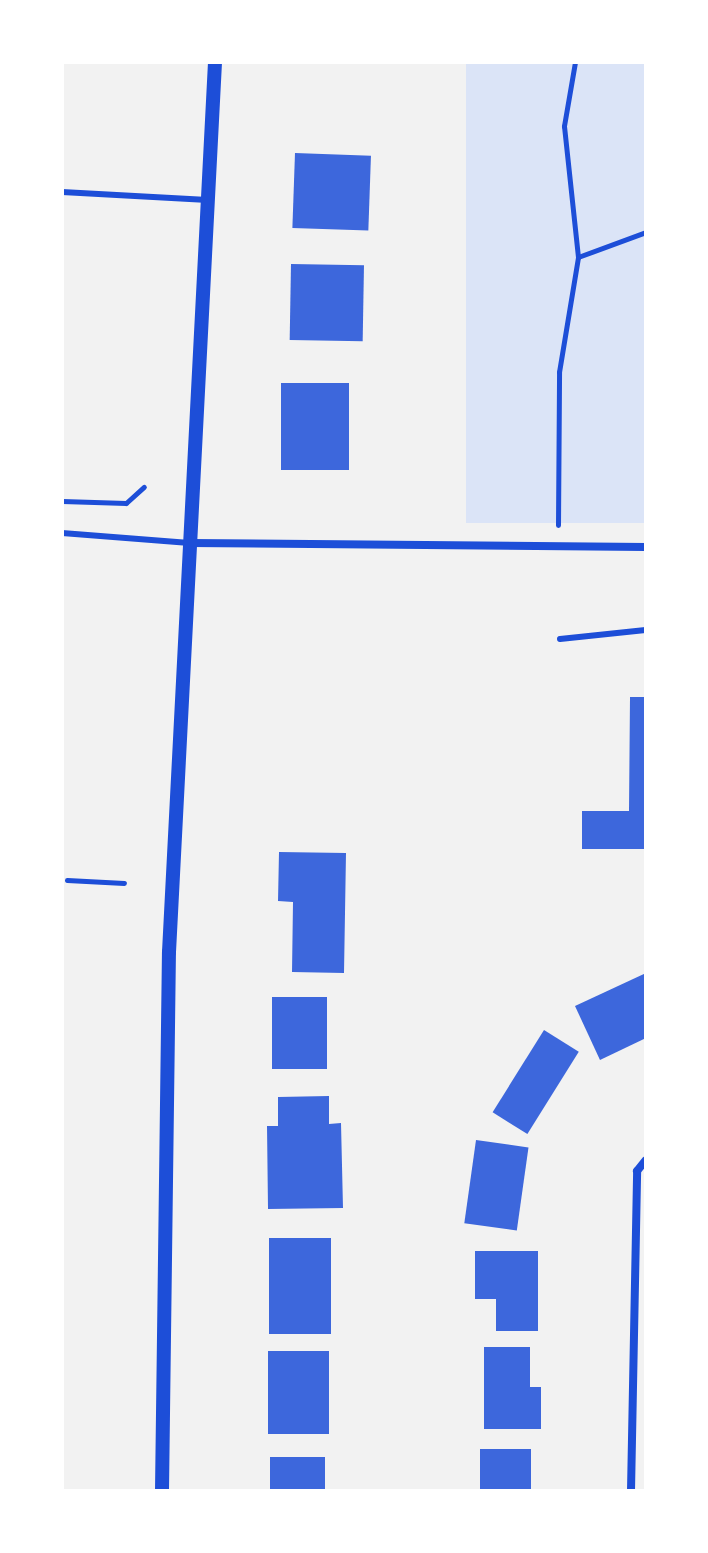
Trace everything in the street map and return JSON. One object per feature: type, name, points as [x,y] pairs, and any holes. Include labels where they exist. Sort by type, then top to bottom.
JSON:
[{"type":"street","points":[[162,1491],[169,952],[215,62]]},
{"type":"street","points":[[190,543],[646,547]]},
{"type":"street","points":[[631,1491],[637,1171],[646,1160]]},
{"type":"lane","points":[[62,192],[208,200]]},
{"type":"lane","points":[[62,533],[190,543]]},
{"type":"lane","points":[[560,639],[646,630]]},
{"type":"path","points":[[552,546],[561,513],[559,372],[578,257],[564,126],[575,62]]},
{"type":"path","points":[[578,257],[646,232]]},
{"type":"path","points":[[62,501],[126,503],[144,487]]},
{"type":"path","points":[[67,880],[124,883]]},
{"type":"shaded area","points":[[466,62],[646,62],[646,523],[466,523]]},
{"type":"building","points":[[295,153],[371,156],[368,231],[292,228]]},
{"type":"building","points":[[291,264],[364,265],[363,341],[290,340]]},
{"type":"building","points":[[281,383],[349,383],[349,470],[281,470]]},
{"type":"building","points":[[630,697],[646,697],[646,849],[582,849],[582,811],[629,811]]},
{"type":"building","points":[[279,852],[346,853],[344,973],[292,972],[293,902],[278,901]]},
{"type":"building","points":[[646,973],[646,1038],[600,1060],[575,1006]]},
{"type":"building","points":[[272,997],[327,997],[327,1069],[272,1069]]},
{"type":"building","points":[[544,1030],[579,1052],[527,1134],[493,1112]]},
{"type":"building","points":[[329,1096],[329,1124],[341,1123],[343,1208],[268,1209],[267,1126],[278,1126],[278,1097]]},
{"type":"building","points":[[476,1140],[528,1147],[517,1231],[464,1223]]},
{"type":"building","points":[[269,1238],[331,1238],[331,1334],[269,1334]]},
{"type":"building","points":[[475,1251],[538,1251],[538,1331],[496,1331],[496,1299],[475,1299]]},
{"type":"building","points":[[484,1347],[530,1347],[530,1387],[541,1387],[541,1429],[484,1429]]},
{"type":"building","points":[[268,1351],[329,1351],[329,1434],[268,1434]]},
{"type":"building","points":[[480,1449],[531,1449],[531,1491],[480,1491]]},
{"type":"building","points":[[270,1457],[325,1457],[325,1491],[270,1491]]}]
